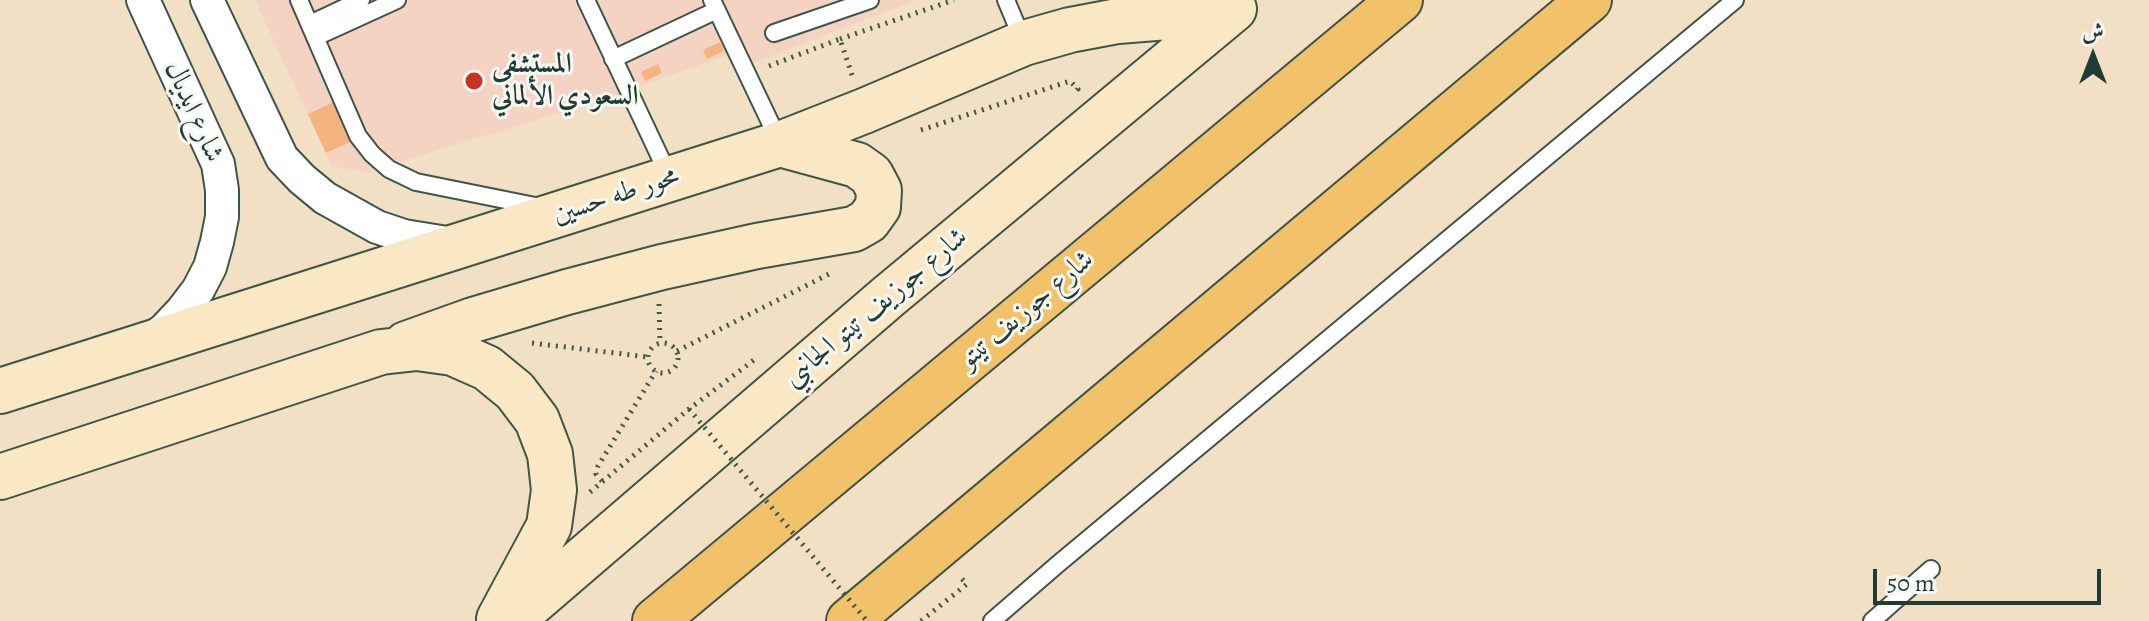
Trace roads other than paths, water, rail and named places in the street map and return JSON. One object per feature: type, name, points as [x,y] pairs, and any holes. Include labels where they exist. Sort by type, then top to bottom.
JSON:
[{"type":"highway","name":"شارع جوزيف تيتو","points":[[655,621],[1400,0]]},
{"type":"highway","points":[[849,621],[1589,0]]},
{"type":"street","name":"شارع ايديال","points":[[143,0],[218,164],[222,190],[222,217],[210,267],[182,311],[144,345]]},
{"type":"street","points":[[207,0],[282,158],[302,179],[325,198],[377,227],[418,239],[460,245]]},
{"type":"street","name":"محور طه حسين","points":[[0,391],[780,144],[1024,43],[1118,21],[1237,6]]},
{"type":"street","name":"شارع جوزيف تيتو الجانبي","points":[[511,621],[889,296],[1237,6]]},
{"type":"street","points":[[0,477],[473,320],[567,292],[757,246],[854,229],[868,221],[878,207],[879,190],[871,175],[857,165],[780,144]]},
{"type":"street","points":[[381,352],[417,348],[453,353],[476,363],[515,391],[537,420],[550,454],[554,490],[549,526],[498,621]]},
{"type":"lane","points":[[299,0],[358,136],[389,169],[416,182],[566,212]]},
{"type":"lane","points":[[313,30],[361,0]]},
{"type":"lane","points":[[313,30],[397,0]]},
{"type":"lane","points":[[586,0],[671,179]]},
{"type":"lane","points":[[774,33],[870,0]]},
{"type":"lane","points":[[1006,0],[1024,43]]},
{"type":"lane","points":[[992,621],[1735,0]]},
{"type":"lane","points":[[613,59],[715,5],[780,144]]},
{"type":"lane","points":[[1872,621],[1931,569]]},
{"type":"place","name":"المستشفى السعودي الألماني","points":[[474,81]]}]
